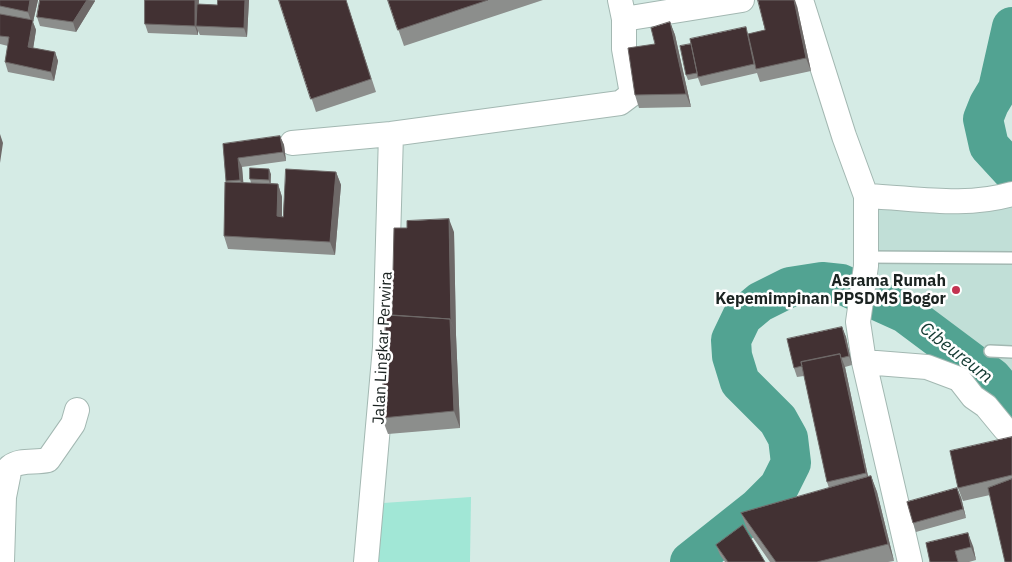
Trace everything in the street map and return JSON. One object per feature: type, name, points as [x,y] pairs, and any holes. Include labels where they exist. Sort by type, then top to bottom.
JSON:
[{"type":"street","points":[[292,143],[391,134],[533,116],[625,101],[632,94],[624,49],[622,10],[742,0]]},
{"type":"street","points":[[801,0],[844,136],[866,196],[866,262],[858,322],[864,362],[910,562]]},
{"type":"street","name":"Jalan Lingkar Perwira","points":[[366,562],[385,347],[391,134]]},
{"type":"street","points":[[866,196],[951,203],[986,201],[1012,195]]},
{"type":"street","points":[[864,362],[927,367],[959,378],[973,397],[986,406],[1005,429]]},
{"type":"street","points":[[2,562],[4,497],[10,467],[14,463],[48,460],[73,424],[77,410]]},
{"type":"lane","points":[[866,262],[1012,258]]},
{"type":"lane","points":[[990,351],[1012,352]]},
{"type":"shaded area","name":"Asrama Rumah Kepemimpinan PPSDMS Bogor","points":[[1012,207],[1012,389],[988,366],[905,299],[894,281],[875,274],[874,209]]},
{"type":"green space","points":[[471,497],[470,562],[372,562],[377,510],[383,503]]},
{"type":"building","points":[[0,0],[30,0],[28,12],[0,6]]},
{"type":"building","points":[[40,0],[87,0],[73,22],[37,17]]},
{"type":"building","points":[[145,0],[195,0],[195,26],[145,24]]},
{"type":"building","points":[[218,0],[245,0],[244,28],[196,26],[197,4],[217,5]]},
{"type":"building","points":[[279,0],[346,0],[371,79],[311,99]]},
{"type":"building","points":[[388,0],[488,0],[398,30]]},
{"type":"building","points":[[758,0],[794,0],[806,58],[756,69],[748,34],[765,30]]},
{"type":"building","points":[[0,14],[33,20],[28,47],[55,52],[51,72],[5,62],[9,37],[0,36]]},
{"type":"building","points":[[670,22],[686,94],[635,95],[628,48],[655,44],[651,28]]},
{"type":"building","points":[[746,27],[754,64],[698,77],[690,39]]},
{"type":"building","points":[[691,44],[697,73],[686,75],[680,46]]},
{"type":"building","points":[[280,136],[283,152],[238,158],[240,180],[226,181],[223,144]]},
{"type":"building","points":[[250,168],[269,169],[269,180],[250,179]]},
{"type":"building","points":[[286,169],[336,172],[330,242],[224,236],[225,182],[278,184],[277,216],[283,217]]},
{"type":"building","points":[[449,219],[451,322],[450,319],[392,315],[394,228],[407,228],[407,221]]},
{"type":"building","points":[[386,315],[450,319],[454,411],[382,418]]},
{"type":"building","points":[[842,327],[849,356],[841,358],[840,354],[801,362],[802,366],[794,368],[787,339]]},
{"type":"building","points":[[840,354],[866,473],[827,482],[801,362]]},
{"type":"building","points":[[1012,437],[1012,475],[958,488],[950,451]]},
{"type":"building","points":[[871,476],[888,544],[817,562],[776,562],[741,513]]},
{"type":"building","points":[[1012,479],[1012,562],[1005,562],[988,488]]},
{"type":"building","points":[[957,488],[963,509],[913,523],[907,502]]},
{"type":"building","points":[[743,525],[765,562],[728,562],[716,545]]},
{"type":"building","points":[[968,533],[971,547],[955,551],[958,562],[930,562],[926,543]]},
{"type":"waterway","name":"Cibeureum","points":[[1012,27],[998,89],[983,119],[989,146],[1012,171]]},
{"type":"waterway","name":"Cibeureum","points":[[690,562],[758,508],[779,487],[791,463],[788,438],[778,420],[740,382],[732,356],[731,340],[742,317],[760,302],[790,287],[822,282],[841,284],[905,313],[992,378],[1012,402]]},
{"type":"place","name":"Asrama Rumah Kepemimpinan PPSDMS Bogor","points":[[956,290]]}]
